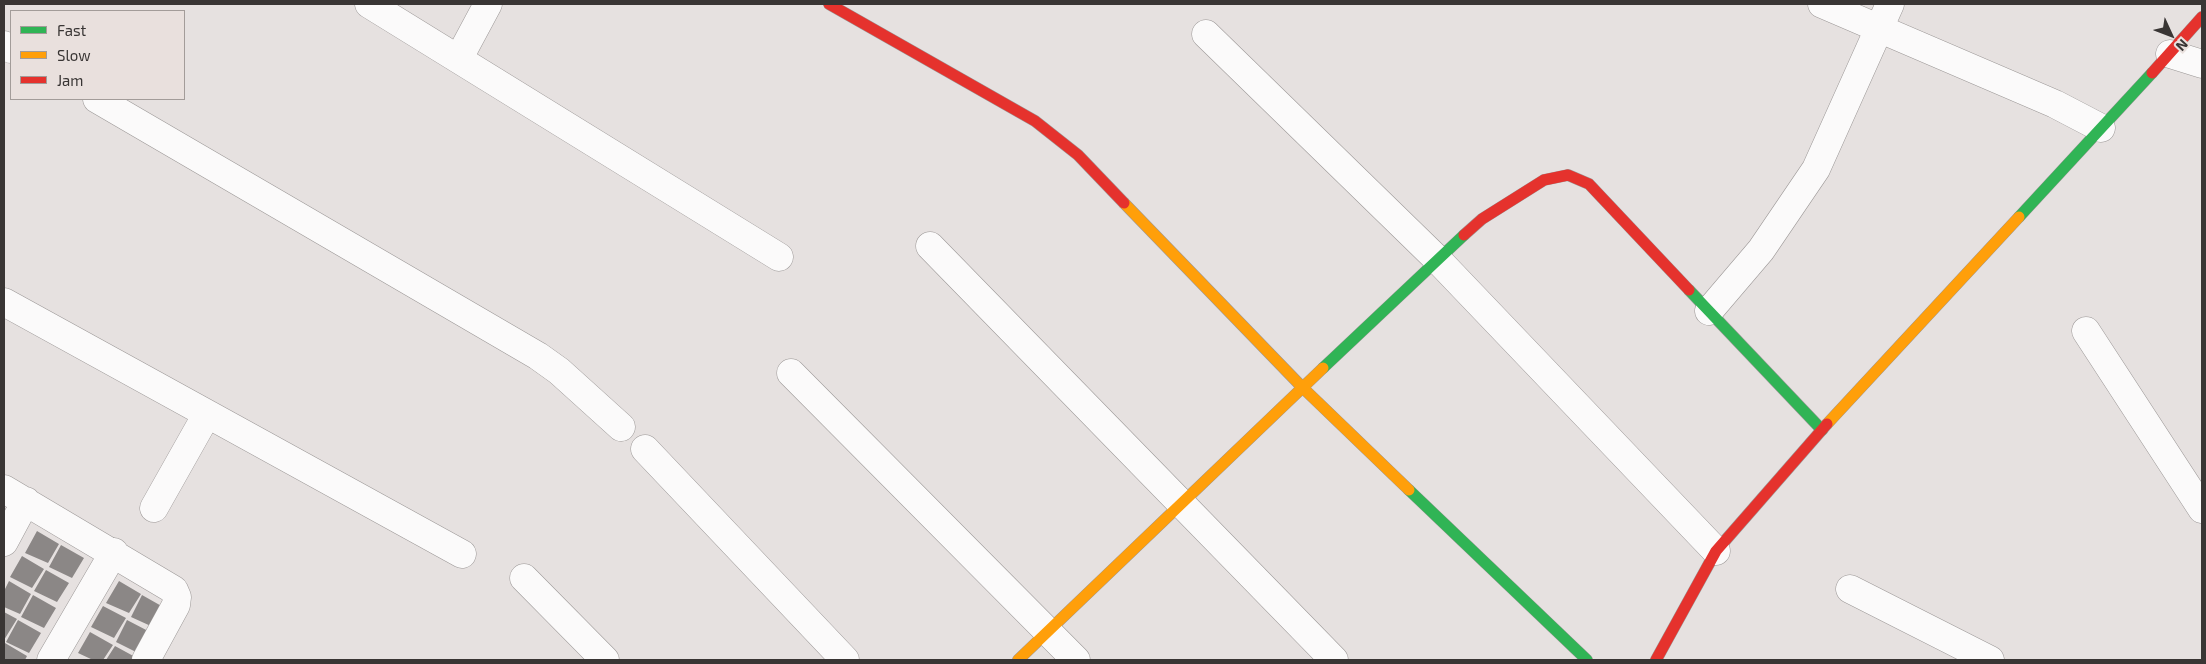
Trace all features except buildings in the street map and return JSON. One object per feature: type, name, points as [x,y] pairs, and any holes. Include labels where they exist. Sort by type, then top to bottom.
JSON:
[{"type":"street","points":[[369,4],[779,257]]},
{"type":"street","points":[[458,58],[488,4]]},
{"type":"street","points":[[829,4],[1035,121],[1078,155],[1302,387],[1587,660]]},
{"type":"street","points":[[1822,4],[1885,16],[2100,128]]},
{"type":"street","points":[[1709,311],[1761,250],[1816,170],[1885,16]]},
{"type":"street","points":[[1656,660],[1716,551],[1822,430],[2170,54],[2202,17]]},
{"type":"street","points":[[1206,34],[1437,259],[1716,551]]},
{"type":"street","points":[[2170,54],[2202,64]]},
{"type":"street","points":[[99,100],[538,356],[559,371],[621,426]]},
{"type":"street","points":[[1018,660],[1437,259],[1482,219],[1544,180],[1568,175],[1589,184],[1822,430]]},
{"type":"street","points":[[930,246],[1334,660]]},
{"type":"street","points":[[7,312],[207,414],[462,554]]},
{"type":"street","points":[[2086,332],[2202,509]]},
{"type":"street","points":[[791,373],[1076,660]]},
{"type":"street","points":[[154,508],[207,414]]},
{"type":"street","points":[[644,449],[845,660]]},
{"type":"street","points":[[4,542],[15,495],[114,552],[174,590],[177,597],[176,605],[146,660]]},
{"type":"street","points":[[51,660],[114,552]]},
{"type":"street","points":[[524,578],[605,660]]},
{"type":"street","points":[[1850,589],[1990,660]]},
{"type":"traffic: fast","points":[[2019,217],[2152,73]]},
{"type":"traffic: fast","points":[[1323,368],[1464,235]]},
{"type":"traffic: fast","points":[[1689,290],[1822,430]]},
{"type":"traffic: fast","points":[[1409,490],[1587,660]]},
{"type":"traffic: slow","points":[[1124,203],[1302,387],[1409,490]]},
{"type":"traffic: slow","points":[[1827,424],[2019,217]]},
{"type":"traffic: slow","points":[[1018,660],[1323,368]]},
{"type":"traffic: jam","points":[[829,4],[1035,121],[1078,155],[1124,203]]},
{"type":"traffic: jam","points":[[2152,73],[2202,17]]},
{"type":"traffic: jam","points":[[1464,235],[1482,219],[1544,180],[1568,175],[1589,184],[1689,290]]},
{"type":"traffic: jam","points":[[1656,660],[1716,551],[1827,424]]}]
